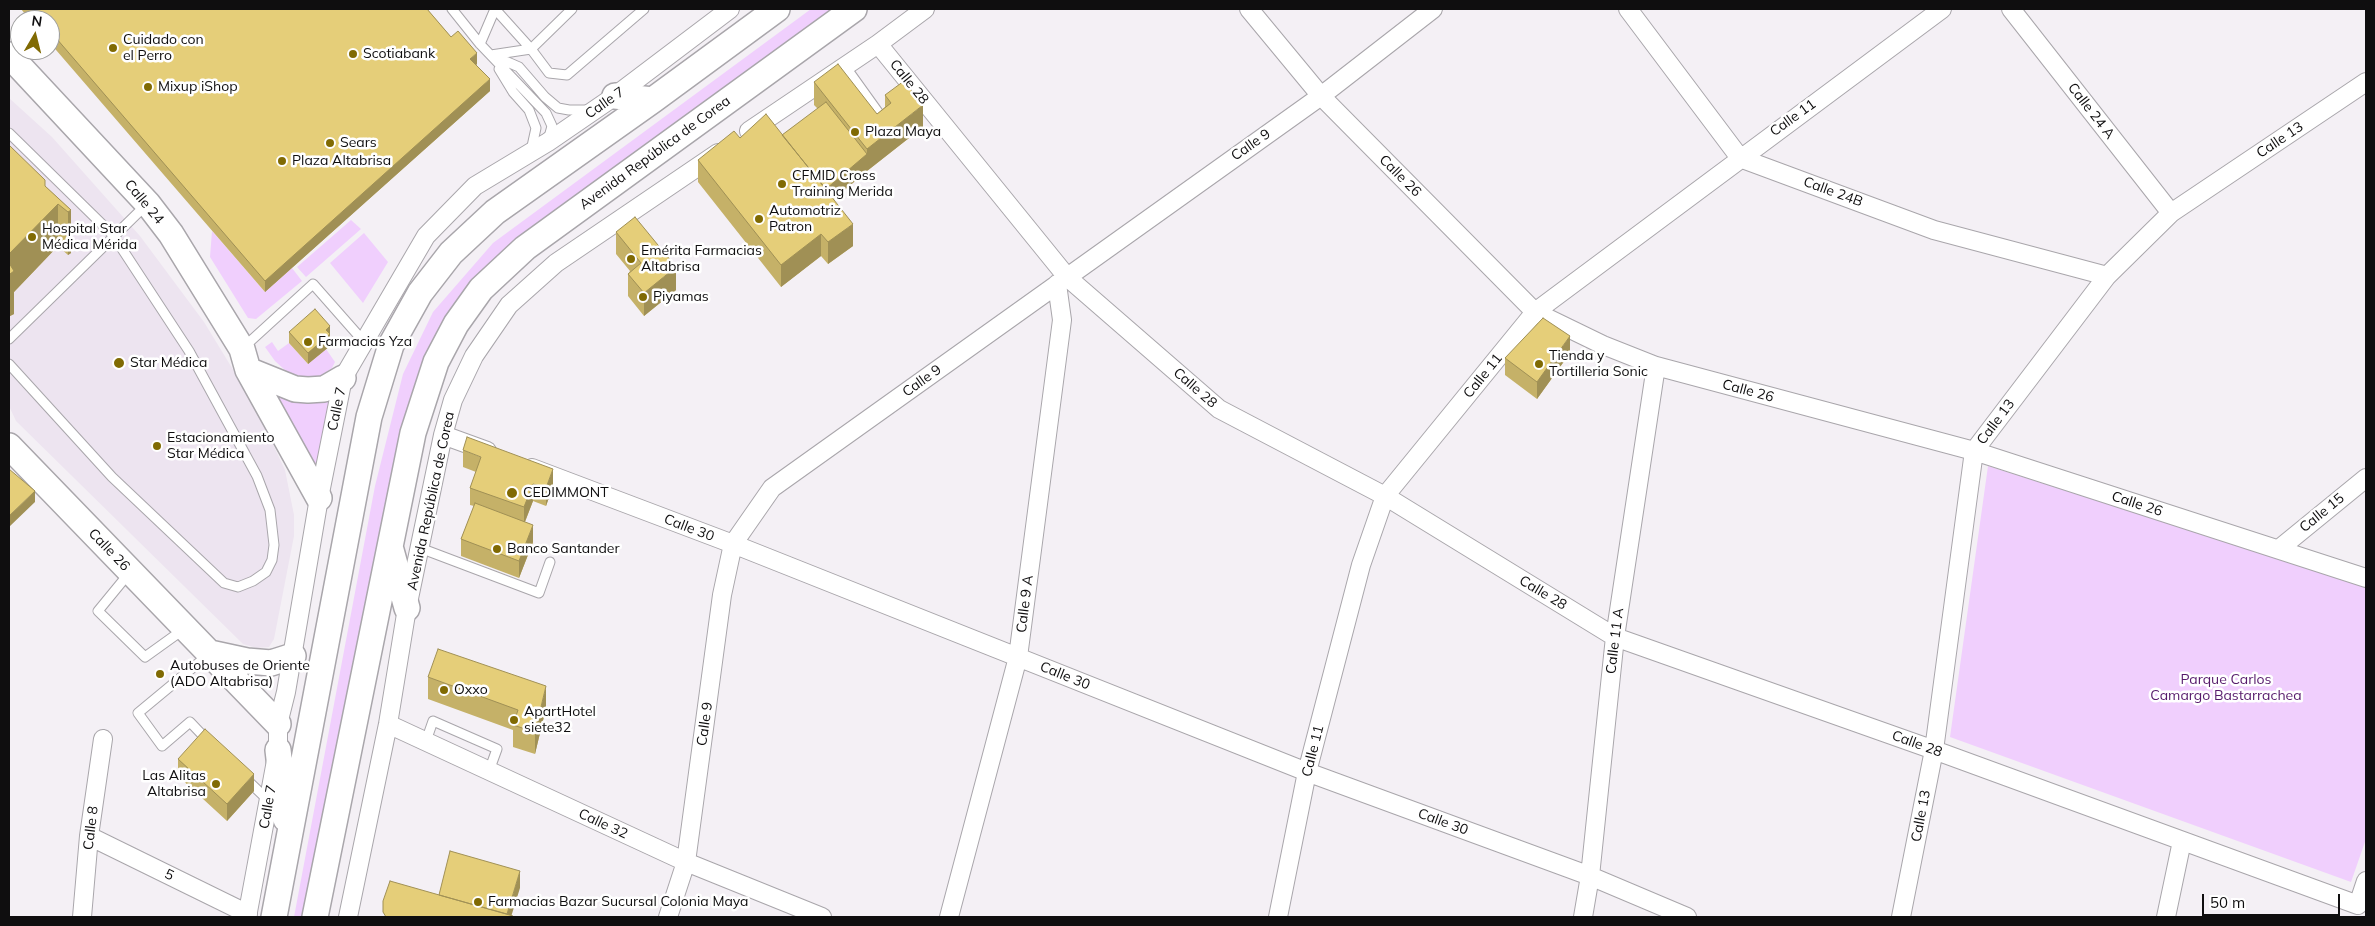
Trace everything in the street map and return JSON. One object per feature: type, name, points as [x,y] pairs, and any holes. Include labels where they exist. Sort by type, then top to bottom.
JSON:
[{"type":"main road","points":[[274,917],[289,846],[365,436],[392,345],[420,293],[451,253],[489,218],[777,9]]},
{"type":"main road","name":"Avenida República de Corea","points":[[315,917],[413,433],[436,362],[456,324],[481,289],[525,248],[854,9]]},
{"type":"main road","name":"Calle 24","points":[[9,55],[148,204],[171,234],[245,359],[319,498]]},
{"type":"main road","points":[[606,102],[653,100]]},
{"type":"main road","points":[[245,359],[295,389],[324,389],[343,378]]},
{"type":"main road","name":"Calle 26","points":[[9,446],[278,724]]},
{"type":"main road","points":[[390,545],[407,608]]},
{"type":"main road","points":[[210,653],[247,662],[271,663],[293,656]]},
{"type":"main road","points":[[278,750],[289,846]]},
{"type":"street","name":"Calle 7","points":[[248,916],[278,750],[278,724],[293,656],[319,498],[343,378],[426,236],[475,186],[548,142],[606,102],[730,9]]},
{"type":"street","name":"Avenida República de Corea","points":[[348,917],[388,724],[407,608],[443,435],[454,400],[474,356],[509,305],[556,263],[878,44],[925,9]]},
{"type":"street","name":"Calle 26","points":[[1249,9],[1321,96],[1535,312],[1602,344],[1656,366],[1974,451],[2366,578]]},
{"type":"street","name":"Calle 9","points":[[668,917],[686,862],[722,596],[733,544],[772,488],[1321,96],[1433,9]]},
{"type":"street","points":[[1628,9],[1740,158]]},
{"type":"street","name":"Calle 11","points":[[1278,917],[1307,772],[1361,565],[1385,496],[1535,312],[1942,9]]},
{"type":"street","name":"Calle 24 A","points":[[2011,9],[2171,213]]},
{"type":"street","name":"Calle 28","points":[[878,44],[1062,280],[1219,409],[1385,496],[1615,637],[1934,750],[2358,906],[2366,881]]},
{"type":"street","name":"Calle 13","points":[[1901,917],[1934,750],[1974,451],[2107,276],[2171,213],[2366,82]]},
{"type":"street","name":"Calle 24B","points":[[1740,158],[1934,230],[2107,276]]},
{"type":"street","name":"Calle 9 A","points":[[949,917],[1018,657],[1062,320],[1062,280]]},
{"type":"street","name":"Calle 11 A","points":[[1583,917],[1590,876],[1615,637],[1656,366]]},
{"type":"street","points":[[443,435],[499,456]]},
{"type":"street","name":"Calle 30","points":[[518,463],[733,544],[1307,772],[1590,876],[1687,917]]},
{"type":"street","name":"Calle 15","points":[[2279,549],[2366,478]]},
{"type":"street","name":"Calle 32","points":[[388,724],[686,862],[822,917]]},
{"type":"street","name":"Calle 8","points":[[82,917],[89,836],[103,739]]},
{"type":"street","name":"5","points":[[89,836],[248,916]]},
{"type":"street","points":[[2166,917],[2182,841]]},
{"type":"lane","points":[[452,9],[480,44],[546,113],[552,126],[548,142]]},
{"type":"lane","points":[[480,44],[495,9],[549,72],[567,75],[644,9]]},
{"type":"lane","points":[[491,56],[531,49],[572,9]]},
{"type":"lane","points":[[491,56],[519,66],[558,108],[586,111],[606,102]]},
{"type":"lane","points":[[491,56],[513,92],[529,110],[536,128],[535,141],[530,153]]},
{"type":"lane","points":[[845,66],[878,112]]},
{"type":"lane","points":[[9,134],[113,235],[188,351],[257,476],[270,510],[273,529],[272,560],[266,572],[254,581],[238,587],[224,583],[112,477],[9,364]]},
{"type":"lane","points":[[9,339],[113,235],[148,204]]},
{"type":"lane","points":[[245,359],[313,284],[365,343]]},
{"type":"lane","points":[[420,548],[539,593],[550,562]]},
{"type":"lane","points":[[130,572],[98,611],[146,657],[185,628]]},
{"type":"lane","points":[[210,653],[138,713],[162,746],[190,722],[216,749]]},
{"type":"lane","points":[[242,775],[269,801]]},
{"type":"shaded area","name":"Star Médica","points":[[9,98],[52,137],[140,236],[204,322],[254,404],[285,470],[294,515],[294,536],[274,639],[269,647],[257,648],[243,644],[16,421],[9,406]]},
{"type":"green space","points":[[811,9],[838,9],[506,252],[428,357],[416,383],[405,426],[306,917],[294,917],[375,486],[403,374],[433,312],[493,243]]},
{"type":"green space","points":[[351,220],[361,229],[306,277],[297,267]]},
{"type":"green space","points":[[212,231],[265,292],[292,268],[302,281],[256,319],[248,318],[210,257]]},
{"type":"green space","points":[[364,233],[388,262],[363,303],[330,263]]},
{"type":"green space","points":[[272,342],[278,351],[289,343],[308,364],[326,349],[335,362],[332,368],[320,376],[308,378],[297,375],[286,371],[275,361],[265,347]]},
{"type":"green space","points":[[272,390],[333,399],[318,476]]},
{"type":"green space","name":"Parque Carlos Camargo Bastarrachea","points":[[1988,466],[2366,586],[2366,839],[2351,882],[1950,737]]},
{"type":"building","name":"Plaza Altabrisa","points":[[427,9],[451,37],[458,31],[477,53],[470,59],[490,79],[265,281],[60,43],[60,10],[32,10]]},
{"type":"building","points":[[838,64],[877,114],[891,103],[885,95],[904,81],[923,105],[867,149],[814,82]]},
{"type":"building","points":[[826,102],[867,154],[826,189],[782,135]]},
{"type":"building","points":[[766,114],[853,224],[828,242],[821,234],[781,265],[698,160],[734,131],[740,138]]},
{"type":"building","points":[[9,145],[45,180],[45,186],[71,210],[68,212],[58,204],[9,254]]},
{"type":"building","points":[[635,217],[676,267],[644,293],[628,274],[641,263],[616,232]]},
{"type":"building","points":[[9,263],[14,271],[10,274],[9,272]]},
{"type":"building","points":[[315,309],[330,326],[326,330],[330,334],[308,353],[289,332]]},
{"type":"building","points":[[1543,318],[1570,336],[1537,382],[1505,358]]},
{"type":"building","points":[[467,437],[553,469],[546,488],[533,484],[524,507],[470,488],[481,457],[463,450]]},
{"type":"building","points":[[9,469],[35,491],[9,516]]},
{"type":"building","points":[[475,503],[533,525],[519,561],[461,539]]},
{"type":"building","points":[[438,649],[546,686],[535,732],[513,725],[518,710],[428,677]]},
{"type":"building","points":[[205,729],[254,774],[227,804],[178,759]]},
{"type":"building","points":[[450,851],[520,871],[507,914],[439,895]]},
{"type":"building","points":[[390,881],[513,916],[386,917],[383,912],[383,901]]},
{"type":"place","name":"Cuidado con el Perro","points":[[113,48]]},
{"type":"place","name":"Scotiabank","points":[[353,54]]},
{"type":"place","name":"Mixup iShop","points":[[148,87]]},
{"type":"place","name":"Plaza Maya","points":[[855,132]]},
{"type":"place","name":"Sears","points":[[330,143]]},
{"type":"place","name":"Plaza Altabrisa","points":[[282,161]]},
{"type":"place","name":"CFMID Cross Training Merida","points":[[782,184]]},
{"type":"place","name":"Automotriz Patron","points":[[759,219]]},
{"type":"place","name":"Hospital Star Médica Mérida","points":[[32,237]]},
{"type":"place","name":"Emérita Farmacias Altabrisa","points":[[631,259]]},
{"type":"place","name":"Piyamas","points":[[643,297]]},
{"type":"place","name":"Farmacias Yza","points":[[308,342]]},
{"type":"place","name":"Star Médica","points":[[119,363]]},
{"type":"place","name":"Tienda y Tortilleria Sonic","points":[[1539,364]]},
{"type":"place","name":"Estacionamiento Star Médica","points":[[157,446]]},
{"type":"place","name":"CEDIMMONT","points":[[512,493]]},
{"type":"place","name":"Banco Santander","points":[[497,549]]},
{"type":"place","name":"Autobuses de Oriente (ADO Altabrisa)","points":[[160,674]]},
{"type":"place","name":"Oxxo","points":[[444,690]]},
{"type":"place","name":"ApartHotel siete32","points":[[514,720]]},
{"type":"place","name":"Las Alitas Altabrisa","points":[[216,784]]},
{"type":"place","name":"Farmacias Bazar Sucursal Colonia Maya","points":[[478,902]]}]
